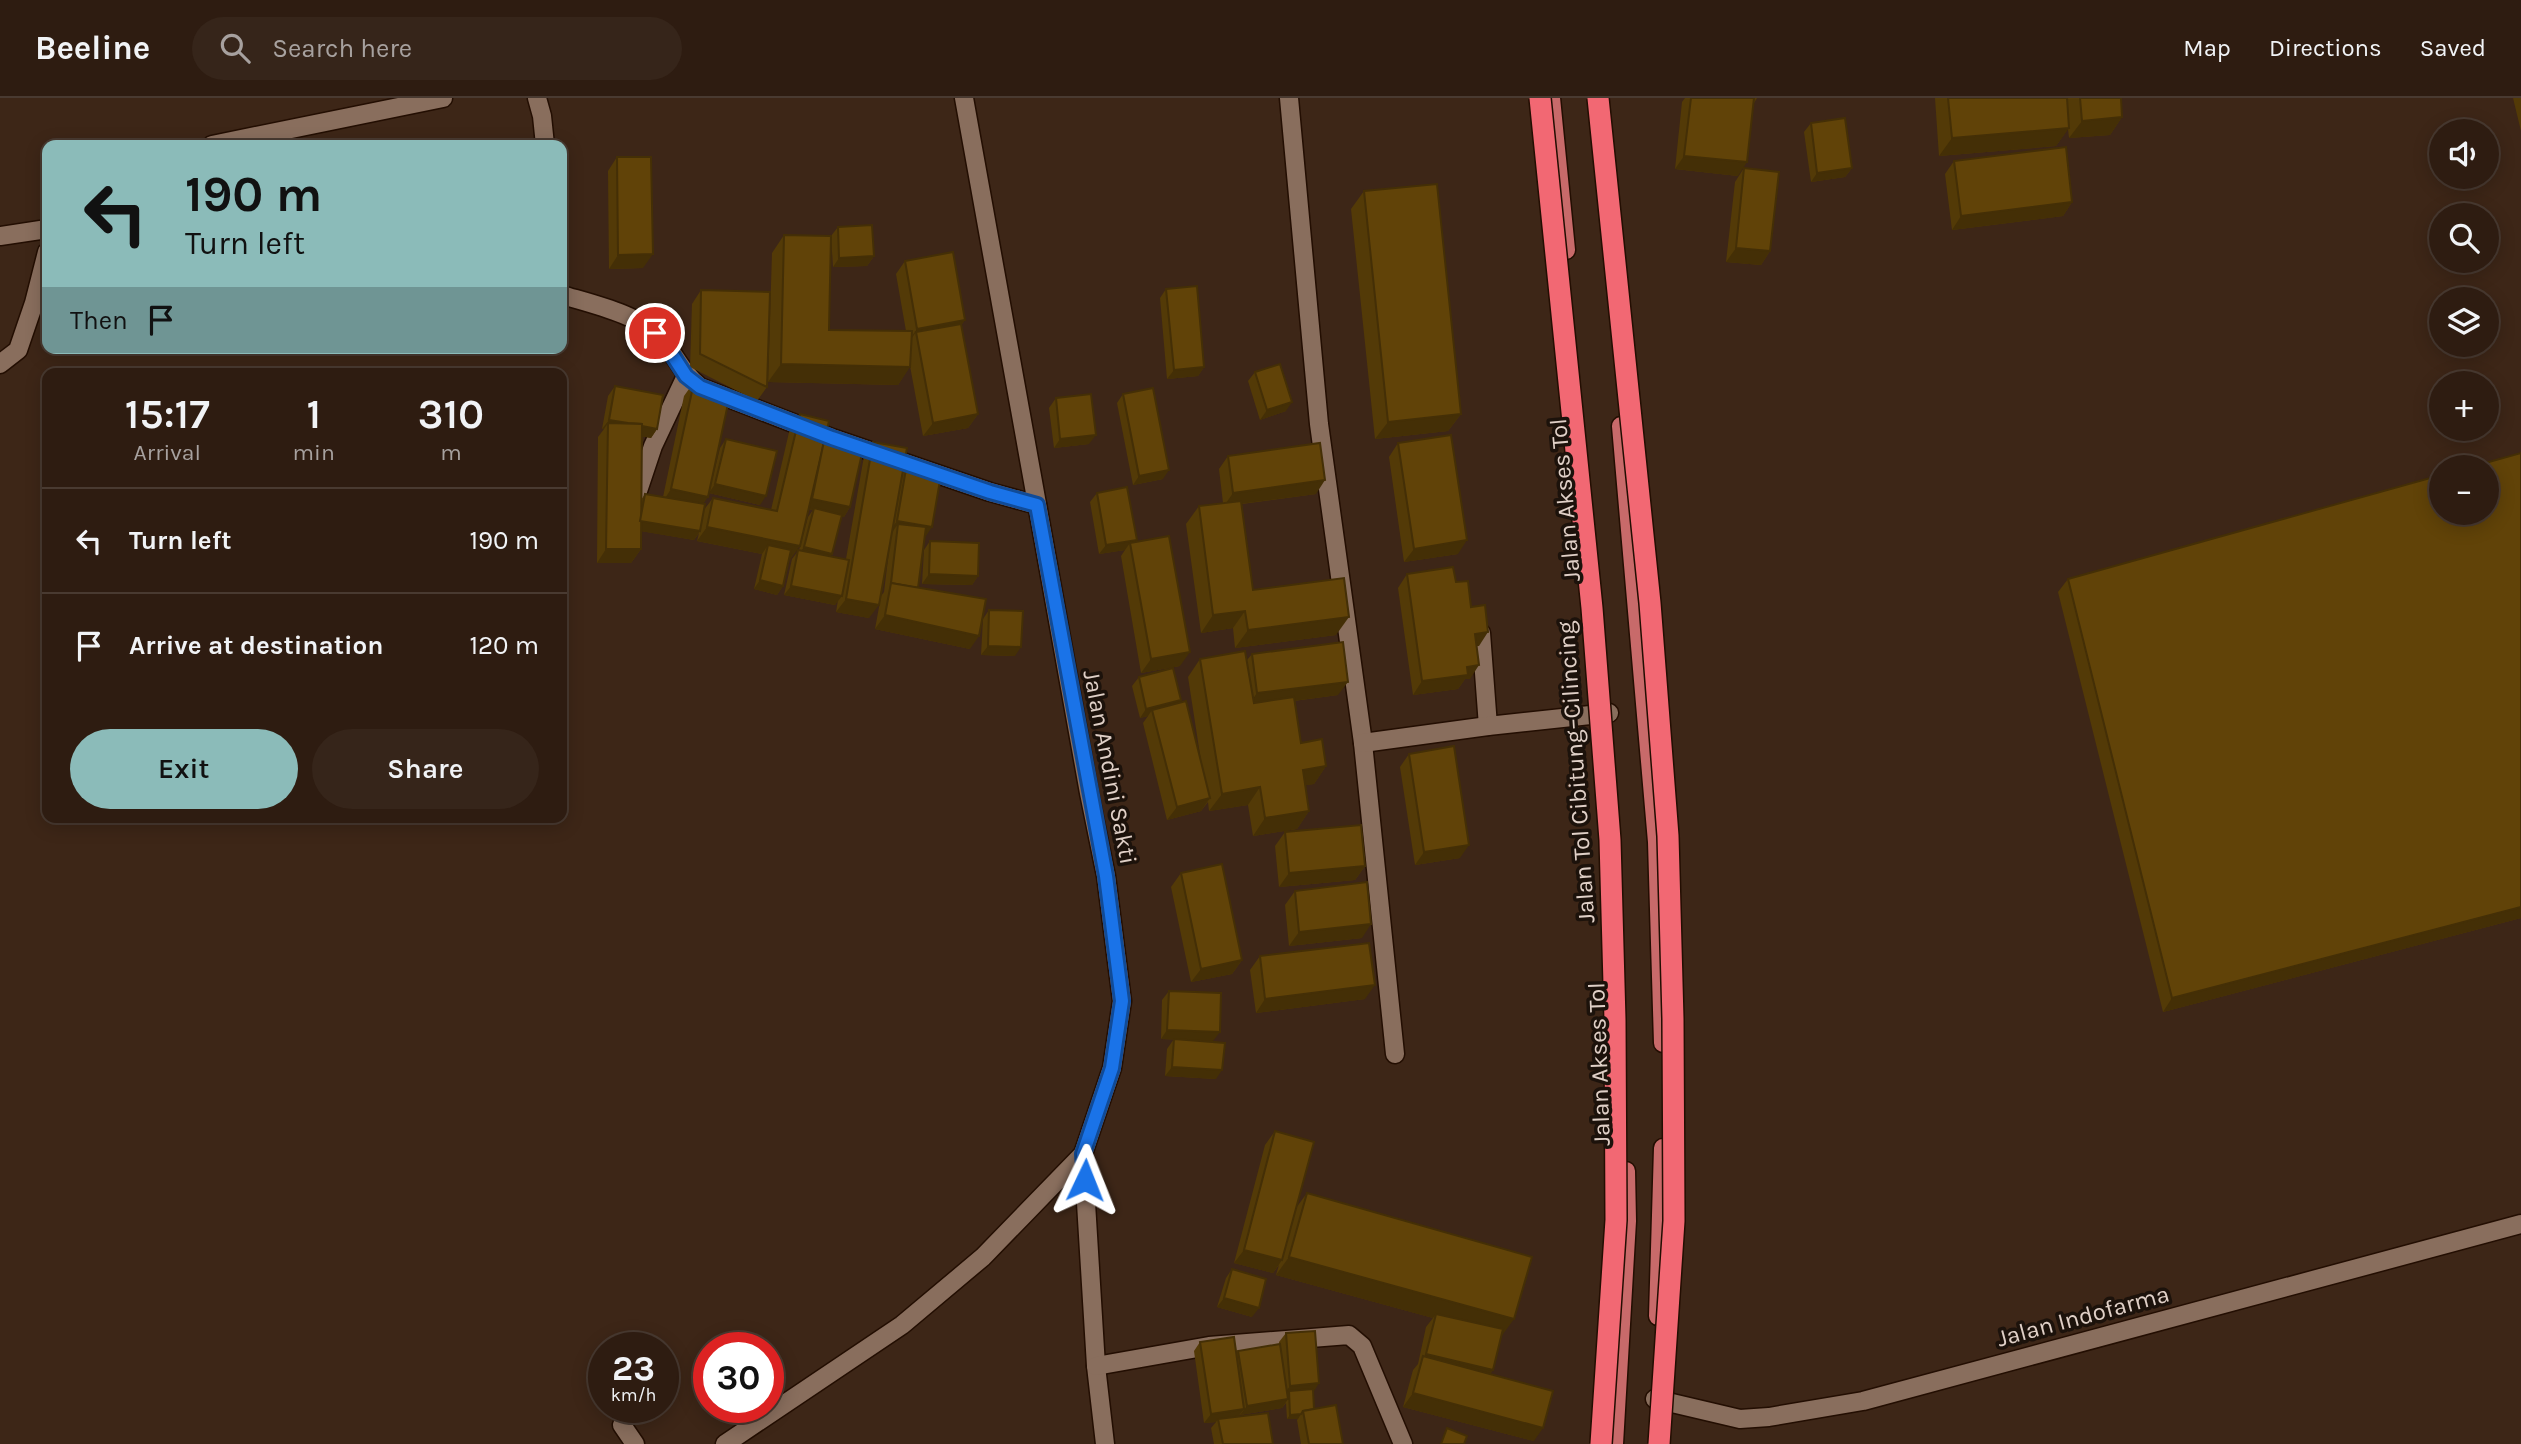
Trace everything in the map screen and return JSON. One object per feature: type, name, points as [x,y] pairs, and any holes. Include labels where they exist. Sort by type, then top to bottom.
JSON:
[{"type":"highway","name":"Jalan Tol Cibitung–Cilincing","points":[[1540,98],[1592,608],[1610,840],[1615,1020],[1616,1220],[1601,1444]]},
{"type":"highway","points":[[1598,98],[1650,603],[1668,836],[1673,1019],[1674,1222],[1659,1444]]},
{"type":"main road","name":"Jalan Akses Tol","points":[[1551,98],[1609,713],[1624,1034],[1627,1221],[1614,1444]]},
{"type":"main road","points":[[1591,98],[1657,842],[1664,1163],[1655,1399],[1650,1444]]},
{"type":"street","points":[[237,140],[443,98]]},
{"type":"street","points":[[537,98],[544,140]]},
{"type":"street","name":"Jalan Andini Sakti","points":[[725,1444],[902,1325],[983,1257],[1083,1154],[1112,1068],[1122,1001],[1106,876],[1022,500],[964,98]]},
{"type":"street","points":[[1289,98],[1319,424],[1363,743],[1395,1054]]},
{"type":"street","points":[[0,236],[42,230]]},
{"type":"street","points":[[0,364],[18,350],[42,274]]},
{"type":"street","points":[[567,297],[643,324],[662,339],[686,376],[700,387],[832,438],[1022,500]]},
{"type":"street","points":[[638,491],[653,446],[686,376]]},
{"type":"street","points":[[1481,633],[1488,726]]},
{"type":"street","points":[[1363,743],[1609,713]]},
{"type":"street","points":[[1083,1154],[1096,1366],[1105,1444]]},
{"type":"street","name":"Jalan Indofarma","points":[[1655,1399],[1740,1419],[1769,1417],[1863,1401],[2521,1224]]},
{"type":"street","points":[[1096,1366],[1209,1346],[1349,1335],[1362,1346],[1403,1444]]},
{"type":"street","points":[[622,1425],[635,1444]]},
{"type":"building","points":[[1691,98],[1754,98],[1747,162],[1684,156]]},
{"type":"building","points":[[1948,98],[2067,98],[2069,128],[1952,138]]},
{"type":"building","points":[[2080,98],[2121,98],[2122,117],[2082,121]]},
{"type":"building","points":[[1845,118],[1852,168],[1817,173],[1811,123]]},
{"type":"building","points":[[2066,147],[2072,202],[1961,216],[1954,161]]},
{"type":"building","points":[[617,157],[651,157],[653,254],[618,255]]},
{"type":"building","points":[[1744,168],[1779,172],[1770,251],[1736,248]]},
{"type":"building","points":[[1437,184],[1461,414],[1388,422],[1364,191]]},
{"type":"building","points":[[872,225],[874,256],[839,258],[838,227]]},
{"type":"building","points":[[784,235],[831,236],[829,330],[912,331],[910,367],[781,364]]},
{"type":"building","points":[[953,252],[965,320],[917,329],[905,261]]},
{"type":"building","points":[[1197,286],[1204,367],[1174,370],[1166,289]]},
{"type":"building","points":[[701,290],[770,292],[767,387],[700,354]]},
{"type":"building","points":[[961,324],[978,414],[933,423],[916,332]]},
{"type":"building","points":[[1280,364],[1292,402],[1267,410],[1255,372]]},
{"type":"building","points":[[694,382],[731,390],[708,497],[671,489]]},
{"type":"building","points":[[615,386],[663,395],[657,429],[642,424],[609,420]]},
{"type":"building","points":[[1153,388],[1169,470],[1139,476],[1123,394]]},
{"type":"building","points":[[1091,394],[1096,435],[1060,439],[1056,398]]},
{"type":"building","points":[[800,414],[829,421],[800,546],[707,527],[713,498],[777,511]]},
{"type":"building","points":[[608,423],[642,424],[641,549],[606,549]]},
{"type":"building","points":[[1451,435],[1467,540],[1414,549],[1398,443]]},
{"type":"building","points":[[726,439],[777,451],[766,496],[715,484]]},
{"type":"building","points":[[824,441],[863,449],[850,507],[812,499]]},
{"type":"building","points":[[873,442],[907,448],[879,605],[846,599]]},
{"type":"building","points":[[1320,443],[1325,480],[1233,493],[1228,456]]},
{"type":"building","points":[[2521,453],[2521,907],[2172,998],[2068,579],[2429,478],[2429,525],[2499,525],[2499,459]]},
{"type":"building","points":[[907,463],[942,469],[932,527],[897,521]]},
{"type":"building","points":[[1127,487],[1137,540],[1106,545],[1097,493]]},
{"type":"building","points":[[645,494],[705,504],[700,531],[640,521]]},
{"type":"building","points":[[1241,501],[1253,590],[1344,578],[1349,617],[1248,630],[1245,611],[1213,615],[1199,506]]},
{"type":"building","points":[[814,508],[842,515],[832,554],[804,547]]},
{"type":"building","points":[[898,524],[926,527],[918,588],[891,583]]},
{"type":"building","points":[[1169,536],[1190,652],[1151,659],[1130,543]]},
{"type":"building","points":[[930,541],[979,543],[978,576],[929,574]]},
{"type":"building","points":[[768,545],[791,550],[783,586],[760,580]]},
{"type":"building","points":[[798,550],[849,560],[842,596],[791,586]]},
{"type":"building","points":[[1453,567],[1456,582],[1468,581],[1471,607],[1485,605],[1488,632],[1475,634],[1479,665],[1467,667],[1468,675],[1422,681],[1407,574]]},
{"type":"building","points":[[891,583],[986,599],[979,636],[885,615]]},
{"type":"building","points":[[989,610],[1023,611],[1021,647],[988,646]]},
{"type":"building","points":[[1343,642],[1348,682],[1257,693],[1252,654]]},
{"type":"building","points":[[1245,651],[1254,703],[1294,697],[1301,743],[1322,739],[1326,766],[1303,770],[1309,811],[1265,818],[1260,787],[1222,794],[1200,659]]},
{"type":"building","points":[[1173,668],[1181,700],[1146,709],[1139,677]]},
{"type":"building","points":[[1186,701],[1210,798],[1177,807],[1152,710]]},
{"type":"building","points":[[1454,746],[1469,845],[1424,852],[1409,754]]},
{"type":"building","points":[[1361,825],[1365,866],[1289,873],[1285,832]]},
{"type":"building","points":[[1222,864],[1242,960],[1201,969],[1181,873]]},
{"type":"building","points":[[1367,882],[1371,924],[1299,932],[1295,891]]},
{"type":"building","points":[[1369,943],[1375,985],[1265,999],[1260,956]]},
{"type":"building","points":[[1169,991],[1221,993],[1220,1032],[1167,1030]]},
{"type":"building","points":[[1174,1039],[1225,1043],[1222,1070],[1172,1067]]},
{"type":"building","points":[[1275,1131],[1314,1142],[1282,1260],[1244,1250]]},
{"type":"building","points":[[1307,1193],[1532,1257],[1514,1319],[1289,1257]]},
{"type":"building","points":[[1232,1269],[1266,1279],[1259,1308],[1224,1298]]},
{"type":"building","points":[[1436,1314],[1503,1329],[1493,1370],[1426,1354]]},
{"type":"building","points":[[1315,1331],[1319,1383],[1290,1386],[1286,1333]]},
{"type":"building","points":[[1234,1337],[1244,1409],[1211,1414],[1200,1342]]},
{"type":"building","points":[[1280,1344],[1288,1399],[1247,1406],[1238,1351]]},
{"type":"building","points":[[1423,1356],[1553,1391],[1543,1428],[1413,1393]]},
{"type":"building","points":[[1313,1389],[1314,1409],[1290,1415],[1289,1391]]},
{"type":"building","points":[[1336,1405],[1343,1444],[1309,1444],[1303,1411]]},
{"type":"building","points":[[1268,1413],[1273,1444],[1223,1444],[1218,1419]]},
{"type":"building","points":[[1447,1428],[1467,1436],[1464,1444],[1441,1444]]},
{"type":"route","points":[[655,333],[662,339],[686,376],[700,387],[832,438],[990,492],[1037,505],[1088,793],[1106,876],[1122,1001],[1112,1068],[1083,1154],[1085,1180]]}]
